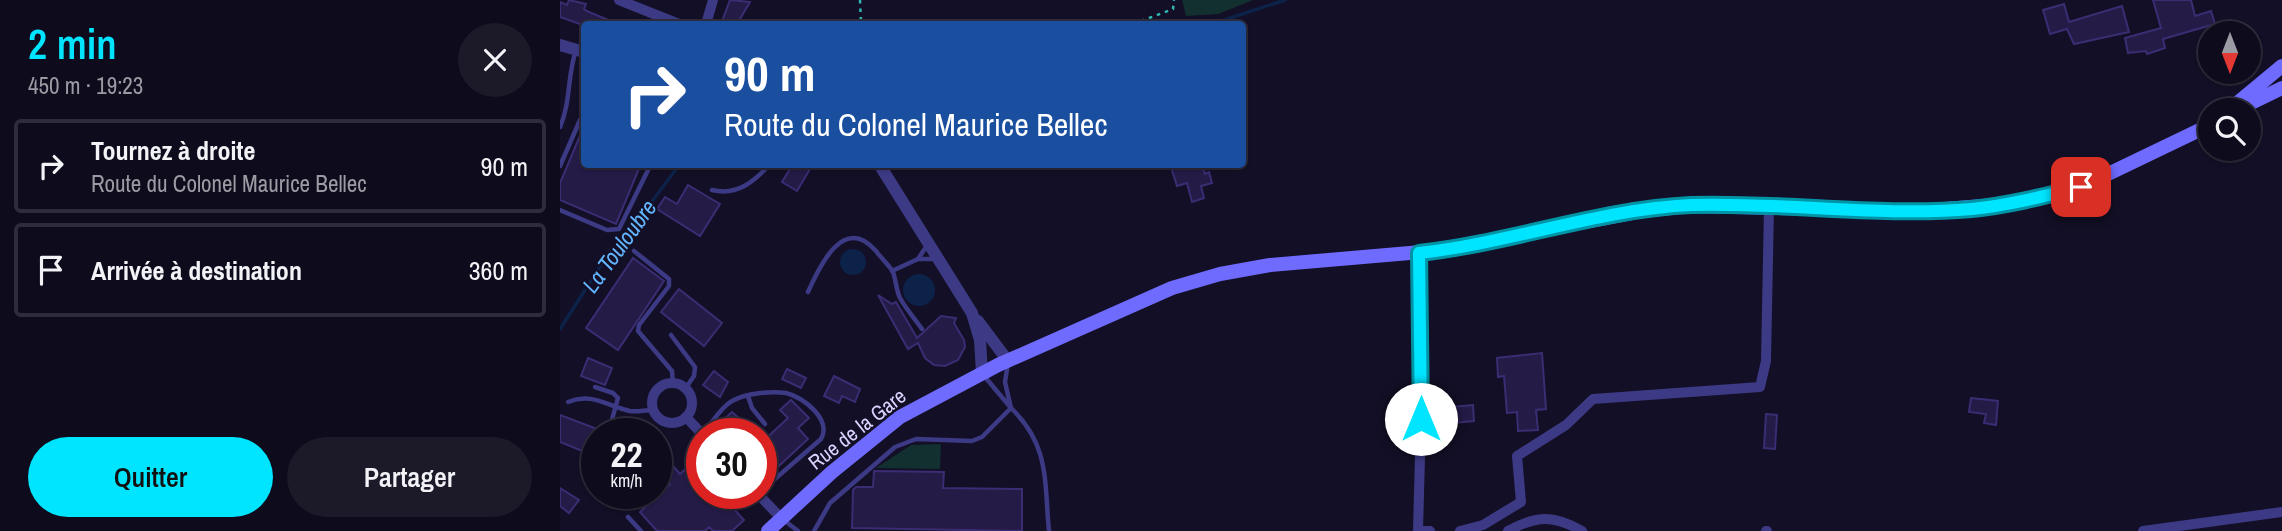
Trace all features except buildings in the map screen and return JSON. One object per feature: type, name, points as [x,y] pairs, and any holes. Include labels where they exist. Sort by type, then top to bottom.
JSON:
[{"type":"main road","points":[[2243,98],[2282,66]]},
{"type":"main road","points":[[2261,98],[2282,88]]},
{"type":"main road","name":"Rue de la Gare","points":[[768,531],[900,417],[1006,362],[1172,288],[1220,274],[1270,265],[1419,253],[1642,211],[1689,205],[1920,211],[2020,203],[2081,187],[2198,131]]},
{"type":"street","points":[[619,0],[672,21]]},
{"type":"street","points":[[705,21],[713,0]]},
{"type":"street","points":[[560,45],[580,51]]},
{"type":"street","points":[[881,168],[972,313],[1006,362]]},
{"type":"street","points":[[1460,531],[1483,525],[1521,502],[1517,456],[1566,425],[1593,399],[1760,387],[1766,361],[1769,206]]},
{"type":"street","points":[[1419,253],[1421,419],[1418,531],[1430,531]]},
{"type":"street","points":[[972,313],[980,340],[982,373]]},
{"type":"street","points":[[673,384],[685,389],[691,406],[686,417],[680,421],[661,420],[653,410],[656,391],[673,384]]},
{"type":"street","points":[[773,509],[781,519]]},
{"type":"street","points":[[2143,531],[2282,512]]},
{"type":"street","points":[[1508,531],[1528,520],[1560,519],[1582,531]]},
{"type":"lane","points":[[560,127],[568,108],[569,76],[580,51]]},
{"type":"lane","points":[[560,166],[581,119]]},
{"type":"lane","points":[[560,210],[607,230],[619,229],[649,168]]},
{"type":"lane","points":[[712,190],[731,193],[765,168]]},
{"type":"lane","points":[[808,292],[830,253],[851,237],[867,241],[892,271],[900,298],[922,329]]},
{"type":"lane","points":[[918,259],[928,243]]},
{"type":"lane","points":[[634,251],[669,279],[669,286],[639,325],[638,331],[671,371],[673,384]]},
{"type":"lane","points":[[892,271],[918,259],[939,260]]},
{"type":"lane","points":[[671,335],[695,367],[694,376],[685,389]]},
{"type":"lane","points":[[1006,362],[1005,382],[1011,408]]},
{"type":"lane","points":[[982,373],[1027,425],[1039,445],[1049,531]]},
{"type":"lane","points":[[595,387],[616,395],[612,418]]},
{"type":"lane","points":[[716,418],[731,401],[772,393],[792,395],[820,417],[825,428],[821,439],[777,477]]},
{"type":"lane","points":[[748,396],[752,408],[760,418]]},
{"type":"lane","points":[[568,402],[576,398],[596,398],[631,411],[653,410]]},
{"type":"lane","points":[[814,531],[830,503],[895,447],[916,439],[972,441],[982,437],[1011,408]]},
{"type":"lane","points":[[628,517],[641,531]]},
{"type":"lane","points":[[781,519],[798,531]]},
{"type":"path","points":[[860,0],[861,21]]},
{"type":"path","points":[[1141,21],[1173,9],[1174,0]]},
{"type":"green space","points":[[1182,0],[1253,0],[1218,14],[1186,16]]},
{"type":"green space","points":[[941,444],[940,469],[876,468],[911,445]]},
{"type":"water","points":[[853,249],[862,253],[866,262],[862,271],[853,275],[844,271],[840,262],[844,253]]},
{"type":"water","points":[[919,274],[930,279],[935,290],[930,301],[919,306],[908,301],[903,290],[908,279]]},
{"type":"waterway","name":"La Touloubre","points":[[1221,21],[1285,0]]},
{"type":"waterway","name":"La Touloubre","points":[[560,329],[612,248],[626,236],[677,168]]},
{"type":"route","points":[[1421,419],[1419,253],[1642,211],[1689,205],[1920,211],[1972,209],[2020,203],[2081,187]]}]
